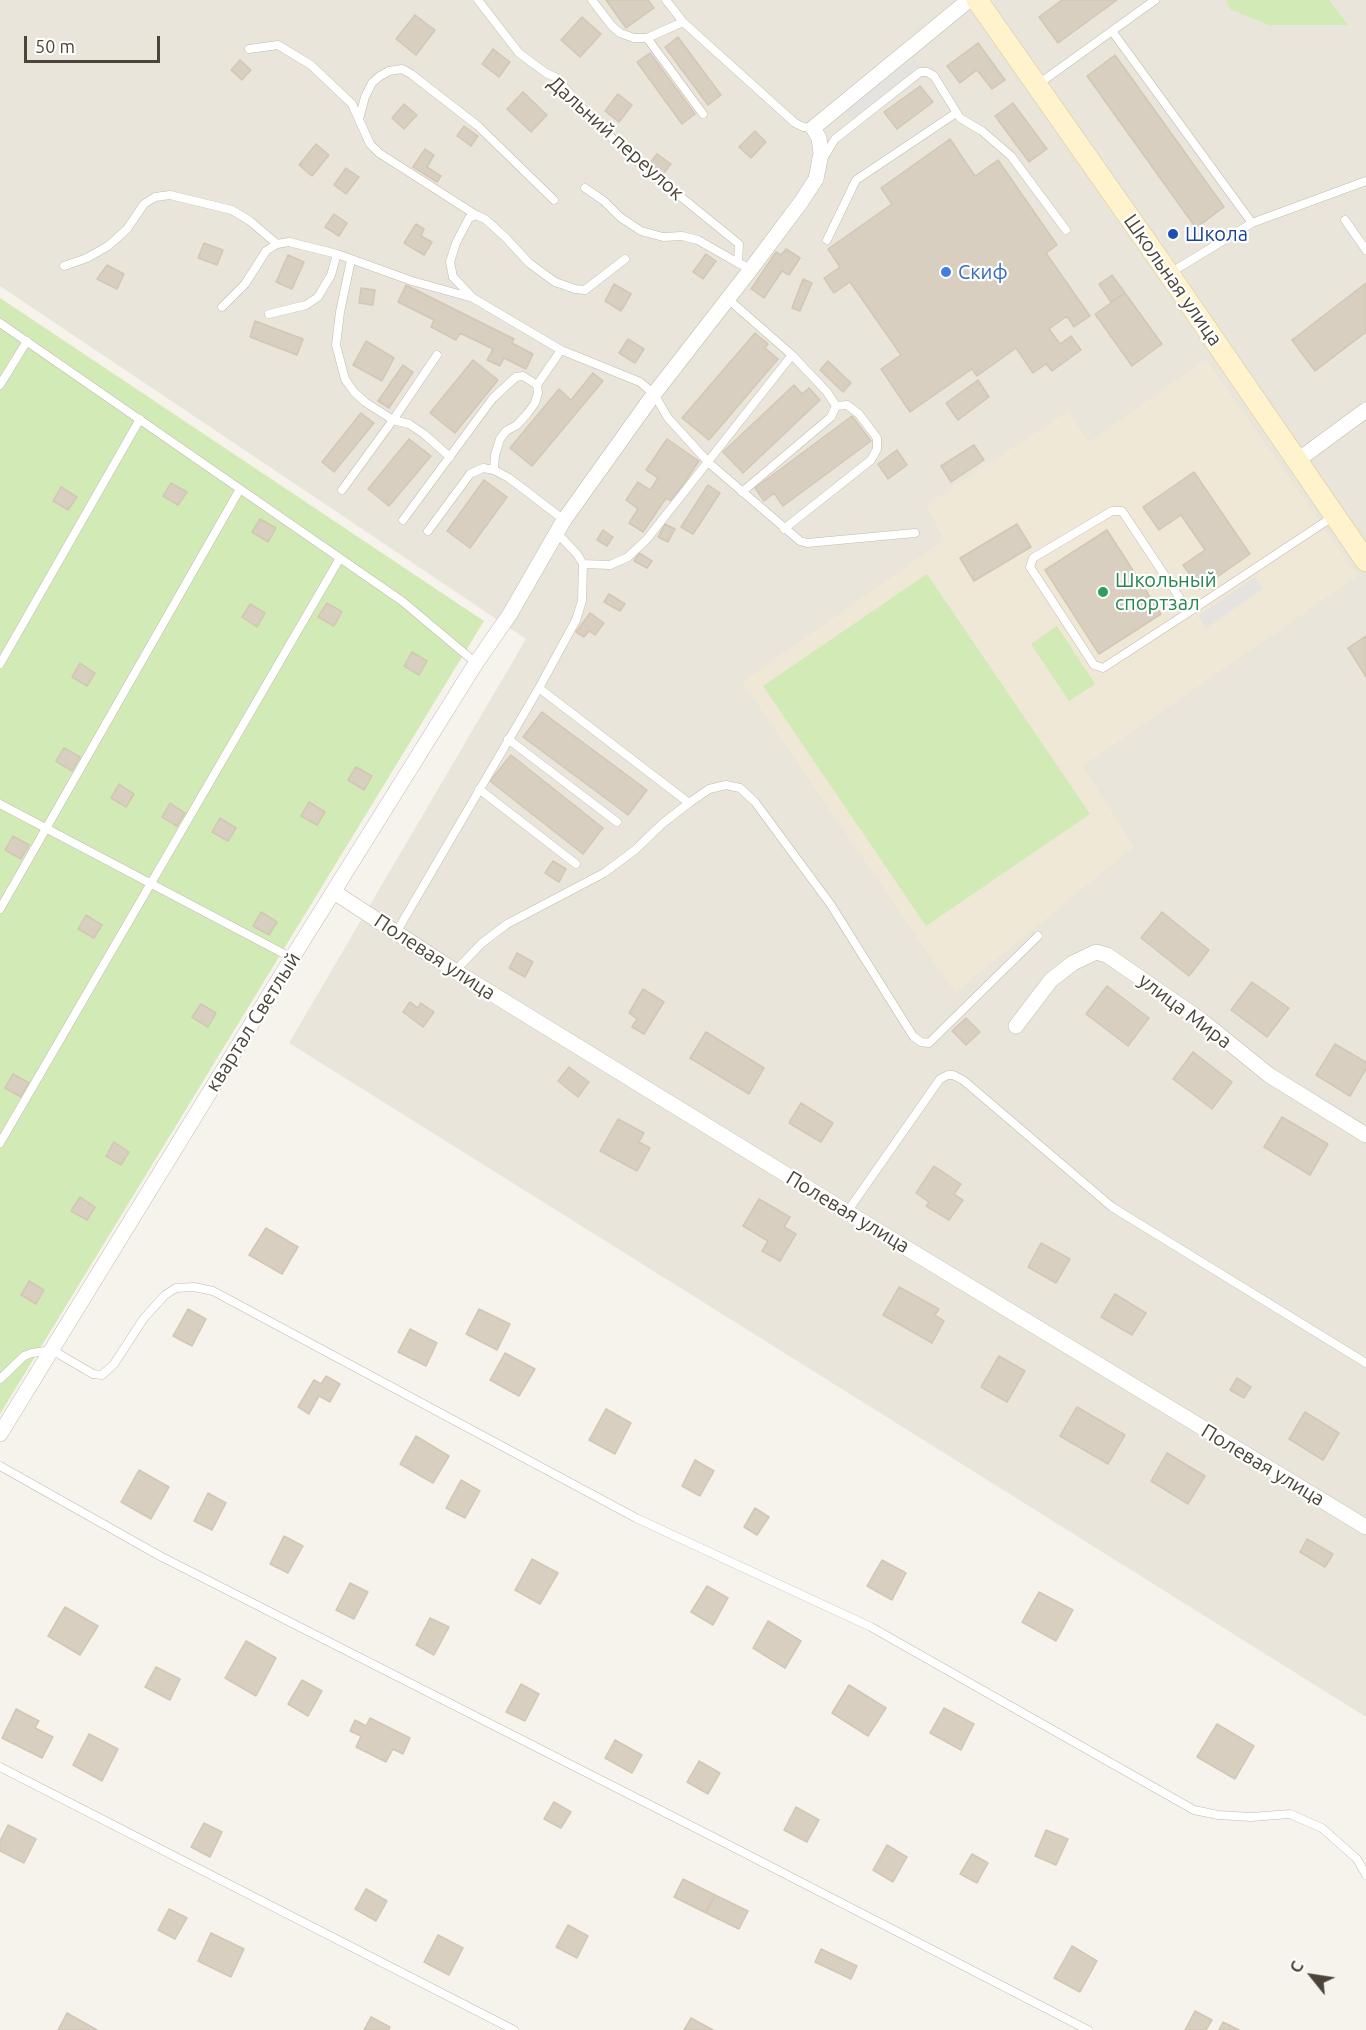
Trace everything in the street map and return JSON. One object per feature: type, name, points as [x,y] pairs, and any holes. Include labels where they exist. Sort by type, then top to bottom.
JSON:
[{"type":"street","points":[[820,164],[819,138],[813,128],[969,0]]},
{"type":"street","name":"Школьная улица","points":[[977,0],[1366,561]]},
{"type":"street","name":"квартал Светлый","points":[[0,1434],[292,958],[476,663],[510,614],[560,527],[654,394],[728,299],[744,266],[801,202],[816,179],[820,164]]},
{"type":"street","points":[[1298,460],[1366,410]]},
{"type":"street","name":"Полевая улица","points":[[334,892],[455,971],[1366,1527]]},
{"type":"street","name":"улица Мира","points":[[1016,1026],[1050,980],[1073,963],[1096,952],[1107,954],[1201,1020],[1269,1075],[1366,1134]]},
{"type":"lane","name":"Дальний переулок","points":[[478,0],[519,53],[562,83],[586,112],[627,153],[739,244],[744,266]]},
{"type":"lane","points":[[592,0],[611,25],[620,33],[634,38],[647,38],[682,22]]},
{"type":"lane","points":[[666,0],[682,22],[795,123],[813,128]]},
{"type":"lane","points":[[1035,86],[1155,0]]},
{"type":"lane","points":[[1112,31],[1252,223]]},
{"type":"lane","points":[[647,38],[703,114]]},
{"type":"lane","points":[[249,49],[278,45],[311,65],[352,104],[370,144],[379,153],[486,219],[529,263],[555,282],[575,290],[585,290],[625,259]]},
{"type":"lane","points":[[359,119],[364,97],[372,83],[389,71],[402,69],[478,126],[554,200]]},
{"type":"lane","points":[[820,164],[835,139],[920,72],[927,72],[934,76],[960,118],[998,143],[1011,156],[1066,230]]},
{"type":"lane","points":[[827,240],[856,180],[956,113]]},
{"type":"lane","points":[[1169,274],[1252,223],[1366,181]]},
{"type":"lane","points":[[585,188],[641,231],[663,237],[682,236],[698,240],[744,266]]},
{"type":"lane","points":[[64,266],[87,258],[108,246],[127,229],[144,204],[155,197],[170,195],[232,210],[250,221],[278,244]]},
{"type":"lane","points":[[477,215],[469,219],[456,243],[450,262],[453,277],[473,298],[561,350],[640,382],[654,394],[668,418],[709,463],[800,541],[807,543],[915,533]]},
{"type":"lane","points":[[1345,220],[1366,250]]},
{"type":"lane","points":[[222,307],[245,284],[266,251],[278,244],[289,242],[337,254],[457,295],[473,298]]},
{"type":"lane","points":[[269,314],[306,305],[318,297],[331,275],[337,254]]},
{"type":"lane","points":[[351,260],[336,345],[345,380],[364,402],[393,420],[409,424],[450,457]]},
{"type":"lane","points":[[728,299],[792,355],[827,392],[836,406]]},
{"type":"lane","points":[[0,322],[402,602],[476,663]]},
{"type":"lane","points":[[0,385],[27,341]]},
{"type":"lane","points":[[494,470],[495,455],[500,440],[506,431],[517,425],[527,414],[538,393],[537,385],[561,350]]},
{"type":"lane","points":[[342,490],[437,355]]},
{"type":"lane","points":[[583,564],[610,565],[628,557],[647,539],[792,355]]},
{"type":"lane","points":[[403,520],[504,387],[516,377],[523,376],[537,385]]},
{"type":"lane","points":[[784,529],[871,460],[877,449],[877,438],[859,414],[847,405],[836,406]]},
{"type":"lane","points":[[742,492],[831,417],[836,406]]},
{"type":"lane","points":[[0,664],[140,419]]},
{"type":"lane","points":[[397,931],[539,688],[576,620],[582,602],[583,564],[560,527],[509,478],[494,470],[483,468],[470,474],[428,531]]},
{"type":"lane","points":[[0,909],[240,489]]},
{"type":"lane","points":[[1189,612],[1122,511],[1112,511],[1033,558],[1030,567],[1094,664],[1103,668],[1189,612],[1335,515]]},
{"type":"lane","points":[[0,1143],[340,558]]},
{"type":"lane","points":[[539,688],[689,803]]},
{"type":"lane","points":[[508,739],[617,822]]},
{"type":"lane","points":[[455,971],[482,943],[507,924],[604,873],[689,803],[709,789],[726,785],[740,788],[755,802],[831,904],[913,1036],[921,1042],[929,1043],[1038,936]]},
{"type":"lane","points":[[478,789],[576,864]]},
{"type":"lane","points":[[0,804],[292,958]]},
{"type":"lane","points":[[847,1212],[940,1078],[953,1075],[963,1080],[1113,1207],[1366,1363]]},
{"type":"lane","points":[[0,1379],[24,1356],[52,1350],[93,1374],[102,1375],[114,1364],[144,1318],[165,1295],[176,1288],[194,1287],[213,1291],[636,1518],[872,1627],[1194,1810],[1251,1818],[1290,1814],[1322,1828],[1357,1859],[1366,1875]]},
{"type":"lane","points":[[0,1466],[160,1556],[725,1842],[1088,2030]]},
{"type":"lane","points":[[0,1767],[514,2030]]},
{"type":"shaded area","points":[[0,0],[1366,0],[1366,1717],[289,1043],[526,639],[0,286]]},
{"type":"shaded area","points":[[914,59],[927,76],[856,127],[844,110]]},
{"type":"shaded area","points":[[1206,359],[1358,576],[1083,766],[1134,847],[955,993],[742,682],[944,540],[926,505],[1068,411],[1089,442]]},
{"type":"shaded area","points":[[1255,577],[1263,589],[1206,628],[1198,616]]},
{"type":"green space","points":[[1226,0],[1329,0],[1348,25],[1269,25],[1230,9]]},
{"type":"green space","points":[[0,298],[484,621],[0,1414]]},
{"type":"green space","points":[[927,574],[1090,814],[926,926],[763,686]]},
{"type":"green space","points":[[1057,626],[1095,684],[1069,701],[1031,644]]},
{"type":"building","points":[[606,0],[648,0],[654,8],[626,28]]},
{"type":"building","points":[[1062,0],[1117,0],[1058,43],[1039,17]]},
{"type":"building","points":[[415,15],[435,30],[416,55],[396,39]]},
{"type":"building","points":[[582,17],[601,34],[580,57],[561,40]]},
{"type":"building","points":[[678,37],[721,95],[708,105],[665,47]]},
{"type":"building","points":[[978,43],[1005,80],[992,89],[977,70],[960,83],[947,66]]},
{"type":"building","points":[[493,49],[510,62],[499,77],[482,64]]},
{"type":"building","points":[[650,53],[695,114],[682,124],[637,62]]},
{"type":"building","points":[[1115,55],[1224,207],[1196,228],[1087,76]]},
{"type":"building","points":[[240,60],[251,70],[242,80],[231,70]]},
{"type":"building","points":[[920,86],[933,102],[897,129],[884,112]]},
{"type":"building","points":[[523,92],[547,115],[531,132],[507,109]]},
{"type":"building","points":[[618,94],[632,105],[619,122],[605,111]]},
{"type":"building","points":[[1013,103],[1047,149],[1029,162],[995,116]]},
{"type":"building","points":[[404,104],[417,115],[404,129],[392,118]]},
{"type":"building","points":[[464,126],[478,136],[471,146],[457,136]]},
{"type":"building","points":[[755,131],[766,142],[751,158],[739,147]]},
{"type":"building","name":"Скиф","points":[[950,139],[975,176],[998,160],[1057,245],[1046,253],[1090,316],[1074,327],[1067,316],[1049,329],[1060,344],[1071,336],[1081,350],[1052,371],[1046,364],[1033,373],[1016,348],[977,376],[972,369],[910,412],[881,369],[901,355],[850,282],[834,293],[824,278],[840,267],[828,249],[892,204],[881,188]]},
{"type":"building","points":[[316,144],[329,155],[312,176],[299,165]]},
{"type":"building","points":[[425,149],[434,155],[427,167],[441,176],[437,182],[413,167]]},
{"type":"building","points":[[657,154],[671,164],[663,174],[649,164]]},
{"type":"building","points":[[346,168],[359,177],[346,194],[334,185]]},
{"type":"building","points":[[334,214],[347,223],[339,236],[325,227]]},
{"type":"building","points":[[416,224],[424,229],[421,236],[432,242],[424,255],[404,243]]},
{"type":"building","points":[[204,243],[223,250],[217,265],[198,258]]},
{"type":"building","points":[[786,249],[800,258],[789,275],[782,271],[764,298],[751,289],[776,252],[781,255]]},
{"type":"building","points":[[706,254],[716,261],[703,279],[693,272]]},
{"type":"building","points":[[288,255],[304,262],[292,289],[276,282]]},
{"type":"building","points":[[107,265],[124,274],[117,289],[97,279]]},
{"type":"building","points":[[1112,275],[1125,293],[1111,302],[1099,284]]},
{"type":"building","points":[[803,279],[812,283],[800,311],[792,308]]},
{"type":"building","points":[[1366,283],[1366,332],[1315,371],[1292,340]]},
{"type":"building","points":[[614,284],[631,294],[621,311],[605,301]]},
{"type":"building","points":[[406,285],[514,339],[512,343],[533,354],[526,369],[504,358],[500,366],[487,360],[493,349],[460,333],[456,340],[431,327],[434,320],[398,302]]},
{"type":"building","points":[[361,288],[375,290],[373,305],[359,303]]},
{"type":"building","points":[[1125,293],[1162,344],[1132,366],[1095,314]]},
{"type":"building","points":[[255,321],[303,339],[297,355],[250,337]]},
{"type":"building","points":[[755,333],[768,344],[765,348],[778,359],[709,440],[682,418]]},
{"type":"building","points":[[628,339],[644,349],[635,363],[619,353]]},
{"type":"building","points":[[366,341],[394,358],[382,381],[353,365]]},
{"type":"building","points":[[473,360],[498,380],[455,433],[430,413]]},
{"type":"building","points":[[828,361],[851,383],[843,392],[820,370]]},
{"type":"building","points":[[403,365],[413,372],[389,408],[378,401]]},
{"type":"building","points":[[593,373],[603,381],[532,466],[510,448],[559,389],[571,400]]},
{"type":"building","points":[[978,380],[989,397],[958,420],[946,403]]},
{"type":"building","points":[[794,385],[802,394],[809,388],[820,400],[743,473],[723,452]]},
{"type":"building","points":[[361,413],[374,423],[334,472],[322,462]]},
{"type":"building","points":[[852,416],[871,441],[783,506],[774,493],[764,501],[755,488]]},
{"type":"building","points":[[409,439],[431,456],[389,506],[368,489]]},
{"type":"building","points":[[667,439],[699,461],[672,501],[666,498],[643,532],[629,523],[638,509],[626,500],[638,482],[650,490],[658,478],[646,470]]},
{"type":"building","points":[[974,445],[984,460],[951,482],[941,466]]},
{"type":"building","points":[[897,450],[907,465],[888,479],[878,464]]},
{"type":"building","points":[[1194,472],[1250,554],[1200,589],[1183,565],[1205,550],[1181,515],[1159,530],[1143,507]]},
{"type":"building","points":[[484,480],[507,497],[470,548],[447,531]]},
{"type":"building","points":[[171,483],[187,492],[178,505],[163,496]]},
{"type":"building","points":[[708,485],[720,493],[693,534],[681,527]]},
{"type":"building","points":[[61,487],[77,497],[68,510],[53,501]]},
{"type":"building","points":[[260,519],[276,528],[268,542],[252,532]]},
{"type":"building","points":[[665,524],[675,529],[668,542],[658,537]]},
{"type":"building","points":[[1017,524],[1031,547],[974,581],[960,558]]},
{"type":"building","points":[[603,530],[613,537],[607,546],[597,540]]},
{"type":"building","name":"Школьный спортзал","points":[[1107,530],[1161,614],[1099,654],[1045,570]]},
{"type":"building","points":[[639,553],[652,561],[647,568],[634,561]]},
{"type":"building","points":[[609,594],[625,604],[620,611],[604,602]]},
{"type":"building","points":[[327,603],[342,612],[334,626],[318,617]]},
{"type":"building","points":[[250,604],[265,613],[257,627],[242,617]]},
{"type":"building","points":[[590,613],[604,623],[595,635],[589,631],[584,637],[576,632]]},
{"type":"building","points":[[1366,636],[1366,677],[1348,648]]},
{"type":"building","points":[[412,652],[427,661],[419,675],[404,666]]},
{"type":"building","points":[[80,663],[95,673],[87,686],[72,677]]},
{"type":"building","points":[[542,712],[647,790],[628,815],[523,737]]},
{"type":"building","points":[[64,748],[80,757],[72,771],[56,761]]},
{"type":"building","points":[[511,755],[603,828],[583,854],[490,781]]},
{"type":"building","points":[[356,767],[372,776],[364,790],[348,780]]},
{"type":"building","points":[[119,784],[134,794],[126,807],[111,798]]},
{"type":"building","points":[[309,802],[325,812],[317,825],[301,816]]},
{"type":"building","points":[[170,803],[185,813],[177,826],[162,817]]},
{"type":"building","points":[[220,818],[236,828],[228,841],[212,832]]},
{"type":"building","points":[[13,836],[29,845],[21,859],[5,850]]},
{"type":"building","points":[[553,861],[566,869],[559,882],[545,873]]},
{"type":"building","points":[[261,912],[277,922],[269,935],[253,926]]},
{"type":"building","points":[[1162,912],[1209,950],[1189,976],[1141,938]]},
{"type":"building","points":[[86,915],[102,925],[94,938],[78,929]]},
{"type":"building","points":[[517,953],[533,962],[525,977],[509,968]]},
{"type":"building","points":[[1252,982],[1289,1008],[1267,1037],[1231,1010]]},
{"type":"building","points":[[1107,986],[1149,1018],[1128,1046],[1086,1014]]},
{"type":"building","points":[[643,989],[664,1002],[644,1034],[632,1027],[637,1019],[629,1013]]},
{"type":"building","points":[[410,1002],[418,1008],[421,1003],[434,1012],[423,1027],[403,1012]]},
{"type":"building","points":[[201,1004],[216,1013],[208,1027],[192,1017]]},
{"type":"building","points":[[966,1018],[980,1032],[966,1045],[952,1031]]},
{"type":"building","points":[[706,1032],[764,1068],[749,1094],[690,1058]]},
{"type":"building","points":[[1335,1044],[1366,1062],[1366,1069],[1350,1096],[1316,1075]]},
{"type":"building","points":[[1193,1052],[1232,1082],[1212,1109],[1173,1079]]},
{"type":"building","points":[[569,1067],[589,1082],[578,1097],[558,1081]]},
{"type":"building","points":[[13,1074],[29,1083],[21,1097],[5,1088]]},
{"type":"building","points":[[801,1103],[833,1123],[821,1142],[789,1123]]},
{"type":"building","points":[[1282,1117],[1328,1144],[1310,1175],[1264,1147]]},
{"type":"building","points":[[618,1119],[644,1133],[639,1142],[650,1148],[637,1171],[600,1151]]},
{"type":"building","points":[[114,1142],[129,1152],[121,1165],[106,1156]]},
{"type":"building","points":[[934,1166],[961,1184],[954,1194],[963,1200],[949,1220],[926,1206],[929,1202],[916,1193]]},
{"type":"building","points":[[80,1197],[95,1207],[87,1220],[71,1211]]},
{"type":"building","points":[[759,1199],[790,1217],[784,1227],[796,1234],[780,1261],[762,1251],[768,1241],[743,1226]]},
{"type":"building","points":[[266,1228],[298,1247],[282,1274],[249,1255]]},
{"type":"building","points":[[1041,1243],[1070,1259],[1056,1283],[1028,1267]]},
{"type":"building","points":[[29,1281],[44,1290],[36,1304],[21,1295]]},
{"type":"building","points":[[899,1287],[939,1309],[935,1315],[944,1321],[932,1343],[883,1315]]},
{"type":"building","points":[[1115,1294],[1146,1313],[1132,1335],[1101,1317]]},
{"type":"building","points":[[188,1309],[206,1319],[192,1346],[173,1336]]},
{"type":"building","points":[[479,1309],[510,1324],[497,1350],[466,1334]]},
{"type":"building","points":[[410,1329],[437,1343],[426,1366],[398,1352]]},
{"type":"building","points":[[505,1353],[535,1369],[519,1396],[490,1380]]},
{"type":"building","points":[[999,1356],[1025,1371],[1007,1402],[981,1387]]},
{"type":"building","points":[[326,1376],[340,1384],[330,1402],[319,1396],[309,1414],[298,1407],[314,1380],[321,1384]]},
{"type":"building","points":[[1237,1378],[1251,1387],[1244,1398],[1230,1390]]},
{"type":"building","points":[[1077,1407],[1125,1435],[1108,1464],[1060,1436]]},
{"type":"building","points":[[606,1409],[631,1423],[615,1454],[589,1440]]},
{"type":"building","points":[[1305,1412],[1339,1433],[1323,1460],[1289,1439]]},
{"type":"building","points":[[416,1436],[449,1456],[433,1483],[400,1464]]},
{"type":"building","points":[[1167,1453],[1205,1476],[1188,1504],[1151,1481]]},
{"type":"building","points":[[695,1460],[714,1471],[700,1496],[682,1486]]},
{"type":"building","points":[[139,1470],[169,1487],[151,1519],[121,1502]]},
{"type":"building","points":[[461,1480],[480,1491],[465,1518],[446,1508]]},
{"type":"building","points":[[208,1493],[226,1503],[212,1530],[194,1521]]},
{"type":"building","points":[[755,1508],[769,1517],[757,1535],[744,1527]]},
{"type":"building","points":[[284,1536],[303,1546],[288,1573],[270,1564]]},
{"type":"building","points":[[1307,1539],[1333,1554],[1325,1567],[1300,1552]]},
{"type":"building","points":[[532,1559],[558,1573],[540,1604],[515,1590]]},
{"type":"building","points":[[882,1560],[906,1573],[892,1600],[867,1586]]},
{"type":"building","points":[[350,1583],[368,1592],[354,1619],[336,1610]]},
{"type":"building","points":[[707,1586],[728,1598],[713,1625],[691,1612]]},
{"type":"building","points":[[1039,1592],[1073,1610],[1056,1641],[1022,1622]]},
{"type":"building","points":[[65,1607],[98,1626],[80,1655],[48,1636]]},
{"type":"building","points":[[430,1618],[449,1627],[434,1655],[416,1645]]},
{"type":"building","points":[[768,1621],[801,1641],[785,1668],[753,1648]]},
{"type":"building","points":[[246,1641],[276,1658],[256,1696],[225,1678]]},
{"type":"building","points":[[156,1667],[180,1679],[170,1700],[145,1687]]},
{"type":"building","points":[[302,1680],[322,1691],[308,1716],[288,1704]]},
{"type":"building","points":[[521,1684],[539,1694],[525,1721],[506,1712]]},
{"type":"building","points":[[849,1685],[886,1708],[868,1736],[832,1713]]},
{"type":"building","points":[[944,1708],[974,1724],[961,1750],[930,1733]]},
{"type":"building","points":[[16,1709],[39,1721],[35,1728],[53,1737],[42,1758],[2,1738]]},
{"type":"building","points":[[370,1718],[410,1738],[403,1754],[393,1749],[386,1762],[356,1747],[361,1736],[350,1731],[355,1720],[366,1726]]},
{"type":"building","points":[[1217,1724],[1254,1746],[1235,1779],[1197,1757]]},
{"type":"building","points":[[89,1734],[118,1749],[102,1781],[73,1765]]},
{"type":"building","points":[[615,1740],[642,1755],[632,1773],[605,1758]]},
{"type":"building","points":[[699,1761],[720,1773],[708,1794],[687,1782]]},
{"type":"building","points":[[554,1802],[571,1812],[561,1828],[544,1819]]},
{"type":"building","points":[[796,1807],[819,1820],[807,1842],[784,1830]]},
{"type":"building","points":[[204,1823],[222,1832],[210,1857],[191,1847]]},
{"type":"building","points":[[8,1825],[36,1839],[24,1863],[0,1851],[0,1841]]},
{"type":"building","points":[[1046,1830],[1068,1839],[1056,1865],[1035,1856]]},
{"type":"building","points":[[887,1845],[907,1857],[893,1882],[873,1870]]},
{"type":"building","points":[[972,1854],[988,1863],[977,1883],[960,1874]]},
{"type":"building","points":[[683,1879],[715,1895],[706,1913],[674,1897]]},
{"type":"building","points":[[366,1889],[387,1901],[376,1921],[355,1909]]},
{"type":"building","points":[[715,1895],[748,1911],[739,1929],[706,1913]]},
{"type":"building","points":[[169,1909],[187,1918],[175,1939],[158,1930]]},
{"type":"building","points":[[568,1925],[588,1936],[577,1958],[556,1947]]},
{"type":"building","points":[[211,1933],[244,1949],[231,1977],[198,1961]]},
{"type":"building","points":[[438,1935],[463,1948],[449,1975],[424,1962]]},
{"type":"building","points":[[1072,1946],[1097,1961],[1080,1992],[1054,1978]]},
{"type":"building","points":[[821,1949],[857,1966],[851,1979],[815,1962]]},
{"type":"building","points":[[1195,2011],[1212,2020],[1206,2030],[1185,2030]]},
{"type":"building","points":[[67,2013],[97,2030],[58,2030]]},
{"type":"building","points":[[371,2017],[390,2027],[389,2030],[364,2030]]},
{"type":"building","points":[[691,2018],[713,2030],[684,2030]]},
{"type":"building","points":[[1223,2022],[1239,2030],[1219,2030]]},
{"type":"place","name":"Школа","points":[[1173,234]]},
{"type":"place","name":"Скиф","points":[[946,272]]},
{"type":"place","name":"Школьный спортзал","points":[[1103,592]]}]
